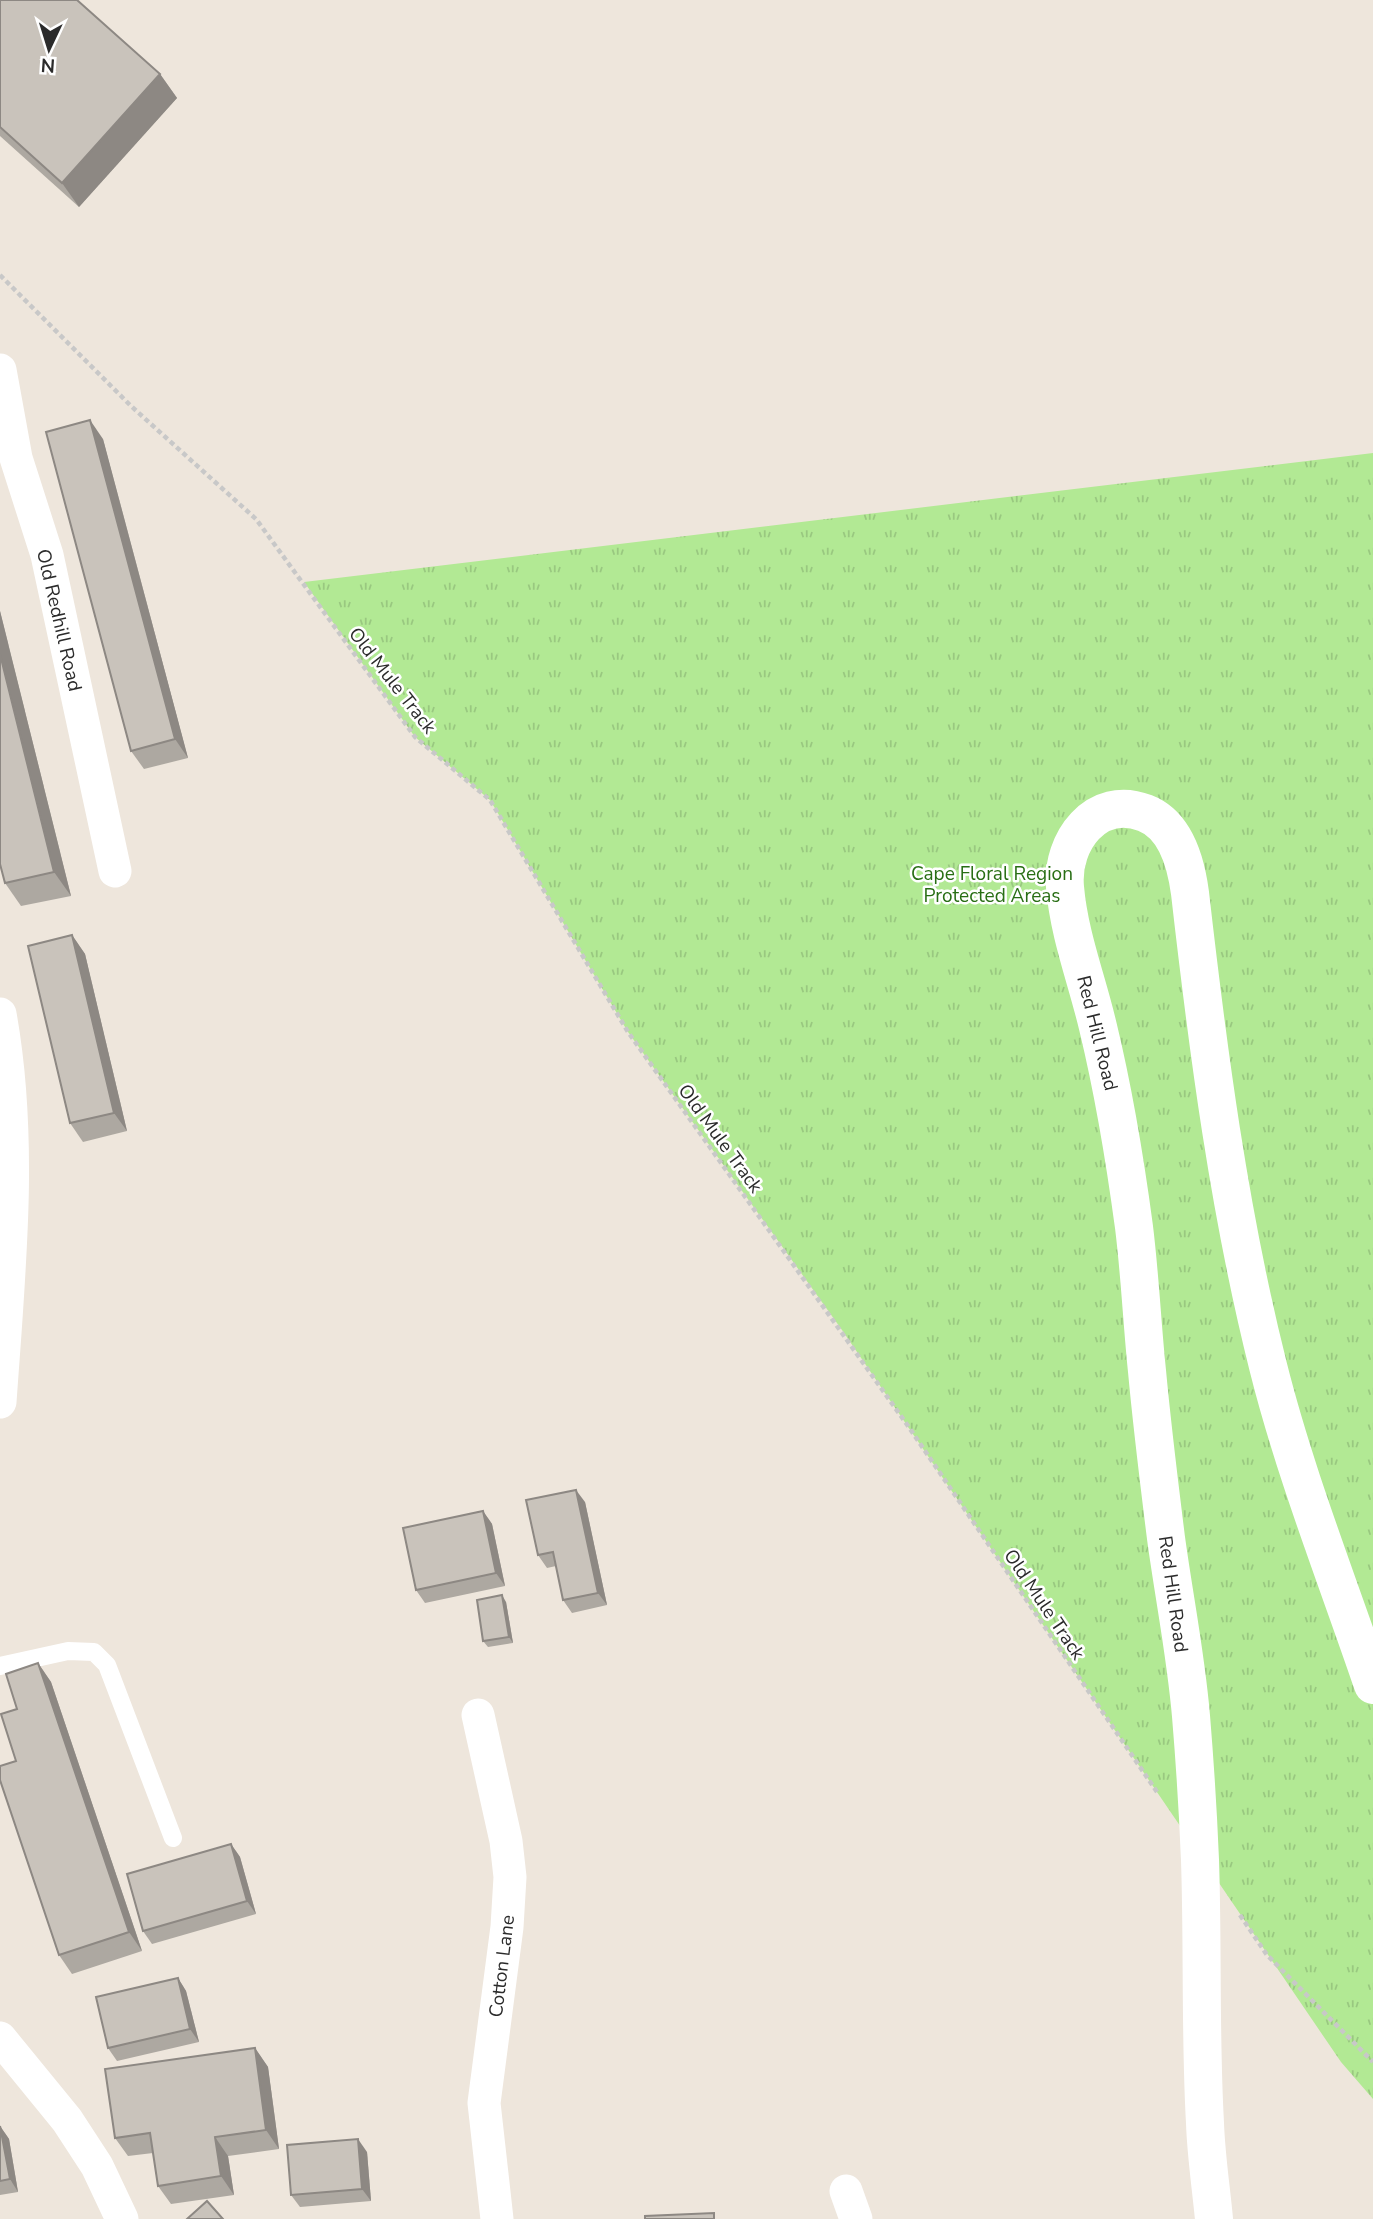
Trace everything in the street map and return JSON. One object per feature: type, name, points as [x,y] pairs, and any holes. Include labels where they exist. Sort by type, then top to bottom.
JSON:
[{"type":"street","name":"Old Redhill Road","points":[[0,370],[16,458],[47,555],[115,871]]},
{"type":"street","name":"Red Hill Road","points":[[1214,2219],[1205,2124],[1200,1856],[1191,1708],[1166,1540],[1134,1230],[1116,1109],[1097,1020],[1070,924],[1063,878],[1069,848],[1076,834],[1088,821],[1104,813],[1123,810],[1145,813],[1173,837],[1183,856],[1226,1158],[1243,1254],[1269,1369],[1297,1465],[1373,1685]]},
{"type":"street","points":[[0,1014],[11,1100],[12,1187],[0,1402]]},
{"type":"street","name":"Cotton Lane","points":[[478,1716],[506,1841],[510,1877],[508,1927],[484,2103],[497,2219]]},
{"type":"street","points":[[0,2038],[67,2120],[97,2166],[122,2219]]},
{"type":"lane","points":[[0,1666],[68,1651],[94,1652],[107,1665],[173,1838]]},
{"type":"path","name":"Old Mule Track","points":[[0,275],[131,406],[256,519],[415,737],[490,800],[628,1032],[908,1426],[1161,1799]]},
{"type":"path","points":[[1237,1911],[1267,1955],[1373,2062]]},
{"type":"green space","name":"Cape Floral Region Protected Areas","points":[[1373,453],[1373,2099],[1341,2062],[842,1330],[628,1032],[490,800],[415,737],[304,582]]},
{"type":"building","points":[[0,0],[77,0],[160,74],[62,183],[0,127]]},
{"type":"building","points":[[90,420],[175,739],[131,751],[46,432]]},
{"type":"building","points":[[0,654],[54,872],[5,883],[0,864]]},
{"type":"building","points":[[72,935],[114,1113],[70,1123],[28,946]]},
{"type":"building","points":[[576,1490],[598,1593],[563,1600],[553,1552],[538,1555],[526,1500]]},
{"type":"building","points":[[483,1511],[496,1573],[416,1590],[403,1528]]},
{"type":"building","points":[[502,1595],[509,1637],[483,1641],[477,1600]]},
{"type":"building","points":[[38,1663],[129,1932],[59,1955],[0,1780],[0,1766],[16,1761],[1,1714],[17,1709],[6,1674]]},
{"type":"building","points":[[231,1844],[247,1901],[143,1931],[127,1874]]},
{"type":"building","points":[[178,1978],[190,2029],[108,2048],[96,1997]]},
{"type":"building","points":[[255,2048],[266,2130],[215,2137],[221,2176],[158,2186],[150,2133],[115,2138],[105,2069]]},
{"type":"building","points":[[0,2126],[10,2179],[0,2181]]},
{"type":"building","points":[[358,2139],[362,2189],[291,2195],[287,2145]]},
{"type":"building","points":[[207,2201],[223,2219],[187,2219]]},
{"type":"building","points":[[714,2213],[714,2219],[645,2219],[645,2216]]}]
